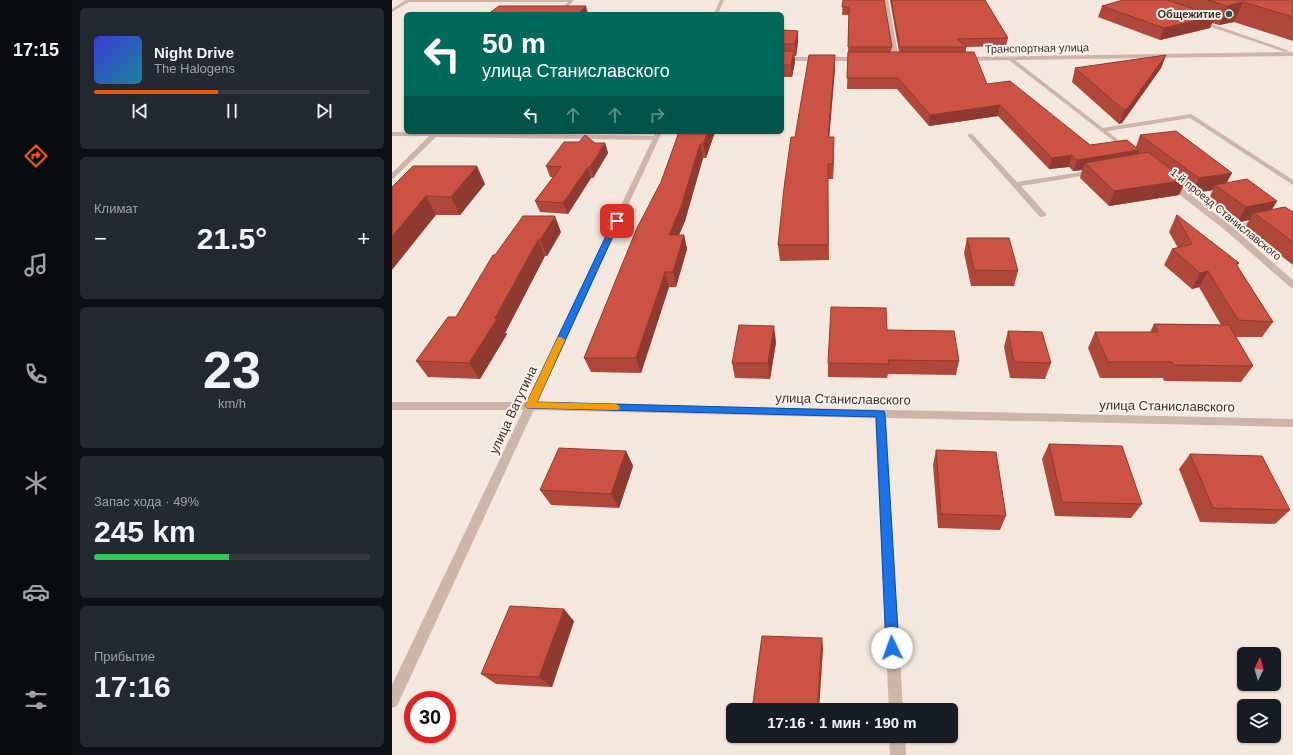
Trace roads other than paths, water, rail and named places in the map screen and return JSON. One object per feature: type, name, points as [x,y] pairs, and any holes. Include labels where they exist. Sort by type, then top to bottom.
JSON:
[{"type":"street","points":[[392,11],[408,1],[572,0]]},
{"type":"street","points":[[560,12],[572,0]]},
{"type":"street","points":[[717,12],[722,0]]},
{"type":"street","points":[[886,0],[896,59]]},
{"type":"street","points":[[1195,20],[1293,53]]},
{"type":"street","name":"Транспортная улица","points":[[958,59],[1293,53]]},
{"type":"street","points":[[1011,58],[1133,154]]},
{"type":"street","points":[[784,59],[866,59]]},
{"type":"street","points":[[888,59],[904,59]]},
{"type":"street","points":[[1102,130],[1191,116],[1293,183]]},
{"type":"street","points":[[392,134],[404,134]]},
{"type":"street","points":[[392,177],[434,134]]},
{"type":"street","points":[[546,134],[657,135]]},
{"type":"street","name":"улица Ватутина","points":[[392,701],[657,135]]},
{"type":"street","points":[[970,136],[1043,215]]},
{"type":"street","points":[[1015,185],[1099,171]]},
{"type":"street","name":"1-й проезд Станиславского","points":[[1163,177],[1228,228],[1293,284]]},
{"type":"street","points":[[1228,228],[1264,221]]},
{"type":"street","name":"улица Станиславского","points":[[392,406],[530,406],[1293,423]]},
{"type":"street","points":[[880,414],[896,703]]},
{"type":"street","points":[[897,743],[898,755]]},
{"type":"place","name":"Общежитие","points":[[1229,14]]}]
